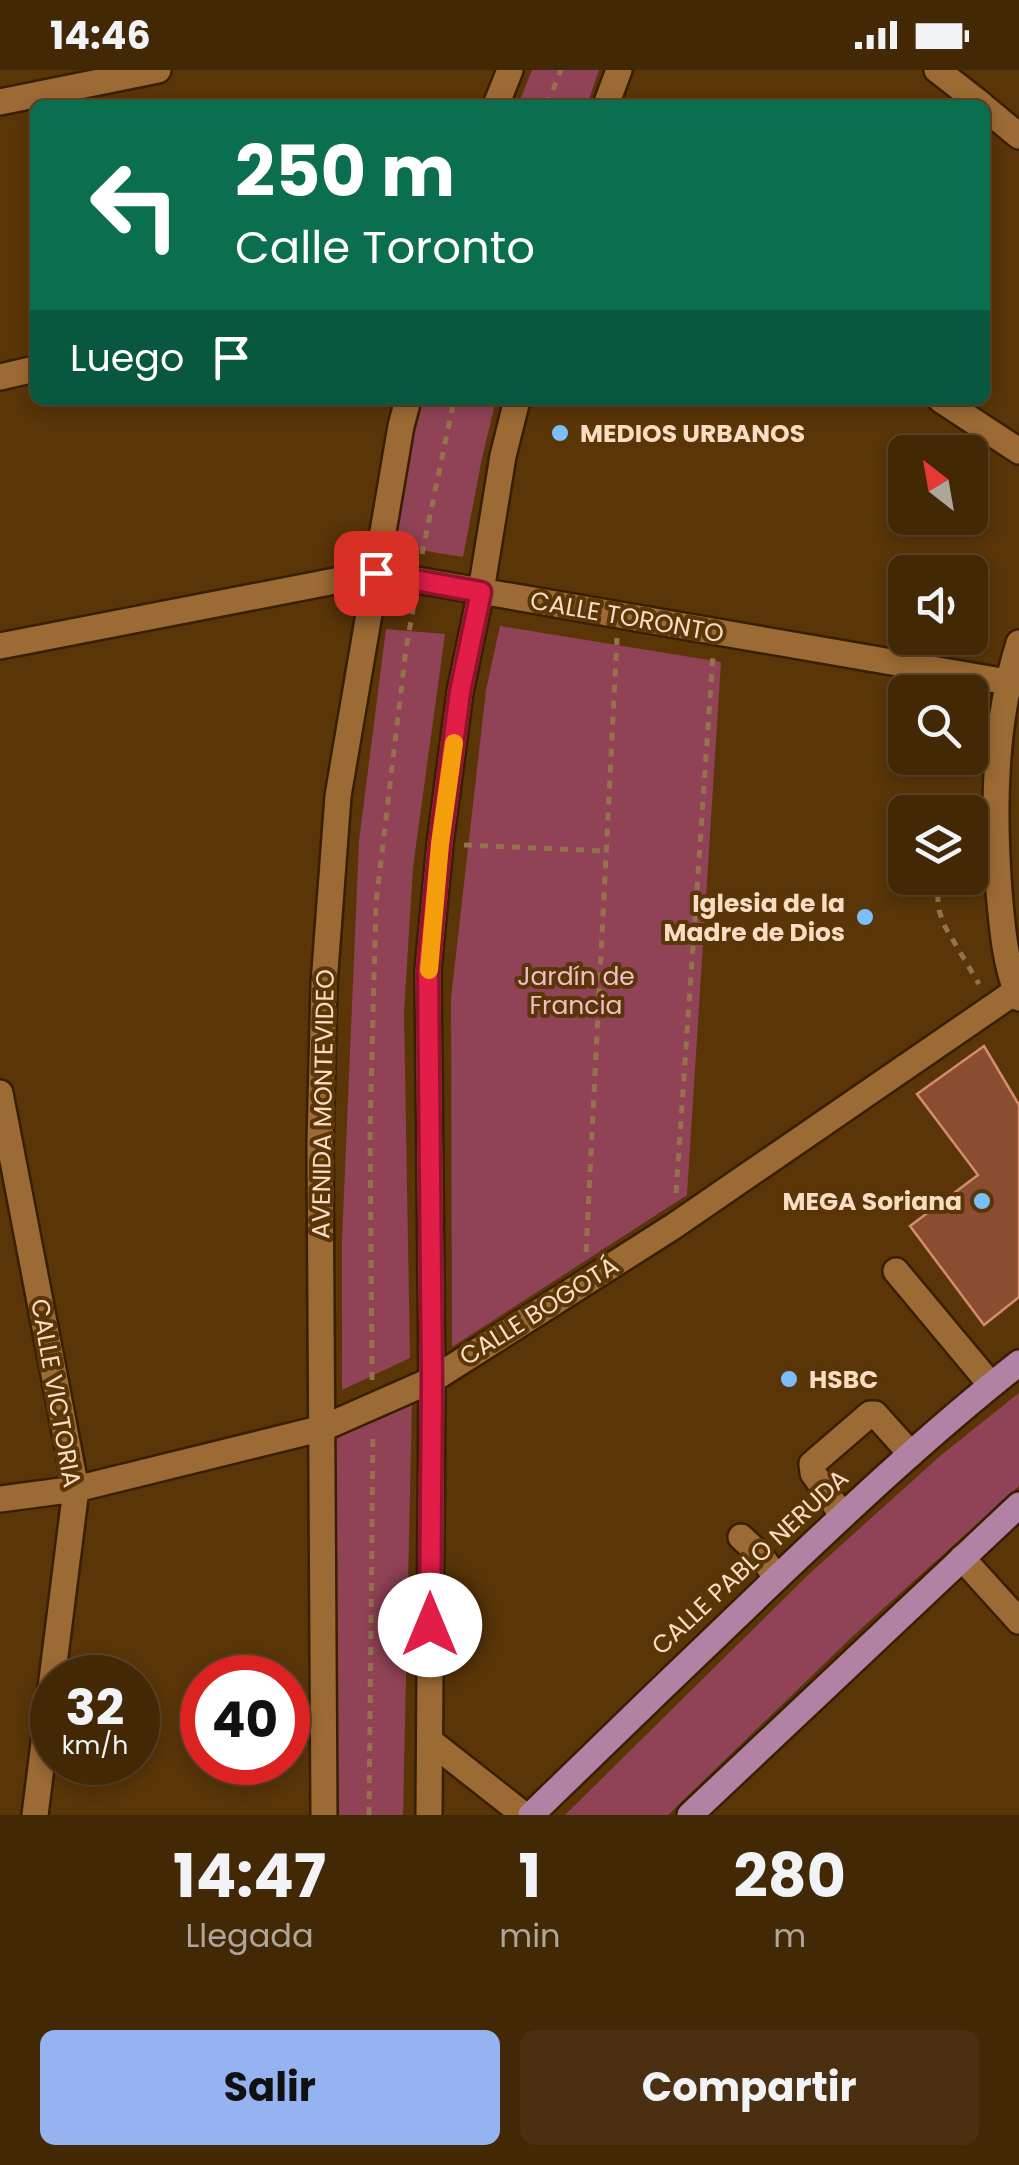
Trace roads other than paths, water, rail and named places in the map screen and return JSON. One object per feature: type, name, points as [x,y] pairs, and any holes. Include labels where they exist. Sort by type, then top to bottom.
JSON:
[{"type":"main road","name":"CALLE PABLO NERUDA","points":[[528,1815],[842,1515],[956,1412],[1019,1362]]},
{"type":"main road","points":[[690,1815],[1019,1505]]},
{"type":"street","points":[[0,102],[158,70]]},
{"type":"street","points":[[498,100],[510,70]]},
{"type":"street","points":[[608,100],[618,70]]},
{"type":"street","points":[[937,70],[975,100]]},
{"type":"street","points":[[990,112],[1019,136]]},
{"type":"street","points":[[0,377],[30,371]]},
{"type":"street","name":"AVENIDA MONTEVIDEO","points":[[324,1815],[320,1143],[324,984],[338,796],[407,405]]},
{"type":"street","points":[[430,1815],[432,1380],[428,970],[460,692],[515,405]]},
{"type":"street","points":[[949,405],[1019,451]]},
{"type":"street","name":"CALLE TORONTO","points":[[0,646],[376,573],[1013,683]]},
{"type":"street","points":[[1018,993],[1002,927],[996,784],[1002,708],[1013,683],[1019,643]]},
{"type":"street","name":"CALLE BOGOTÁ","points":[[0,1499],[76,1489],[323,1428],[432,1380],[674,1226],[1018,993]]},
{"type":"street","name":"CALLE VICTORIA","points":[[0,1093],[76,1489],[35,1815]]},
{"type":"street","points":[[896,1271],[991,1385]]},
{"type":"street","points":[[842,1515],[813,1473],[812,1464],[870,1414],[875,1414],[911,1454]]},
{"type":"street","points":[[741,1537],[776,1578]]},
{"type":"street","points":[[962,1558],[1019,1621]]},
{"type":"street","points":[[430,1741],[528,1815]]},
{"type":"place","name":"MEDIOS URBANOS","points":[[560,433]]},
{"type":"place","name":"Iglesia de la Madre de Dios","points":[[865,917]]},
{"type":"place","name":"MEGA Soriana","points":[[982,1201]]},
{"type":"place","name":"HSBC","points":[[789,1379]]},
{"type":"park label","name":"Jardín de Francia","points":[[576,990]]}]
